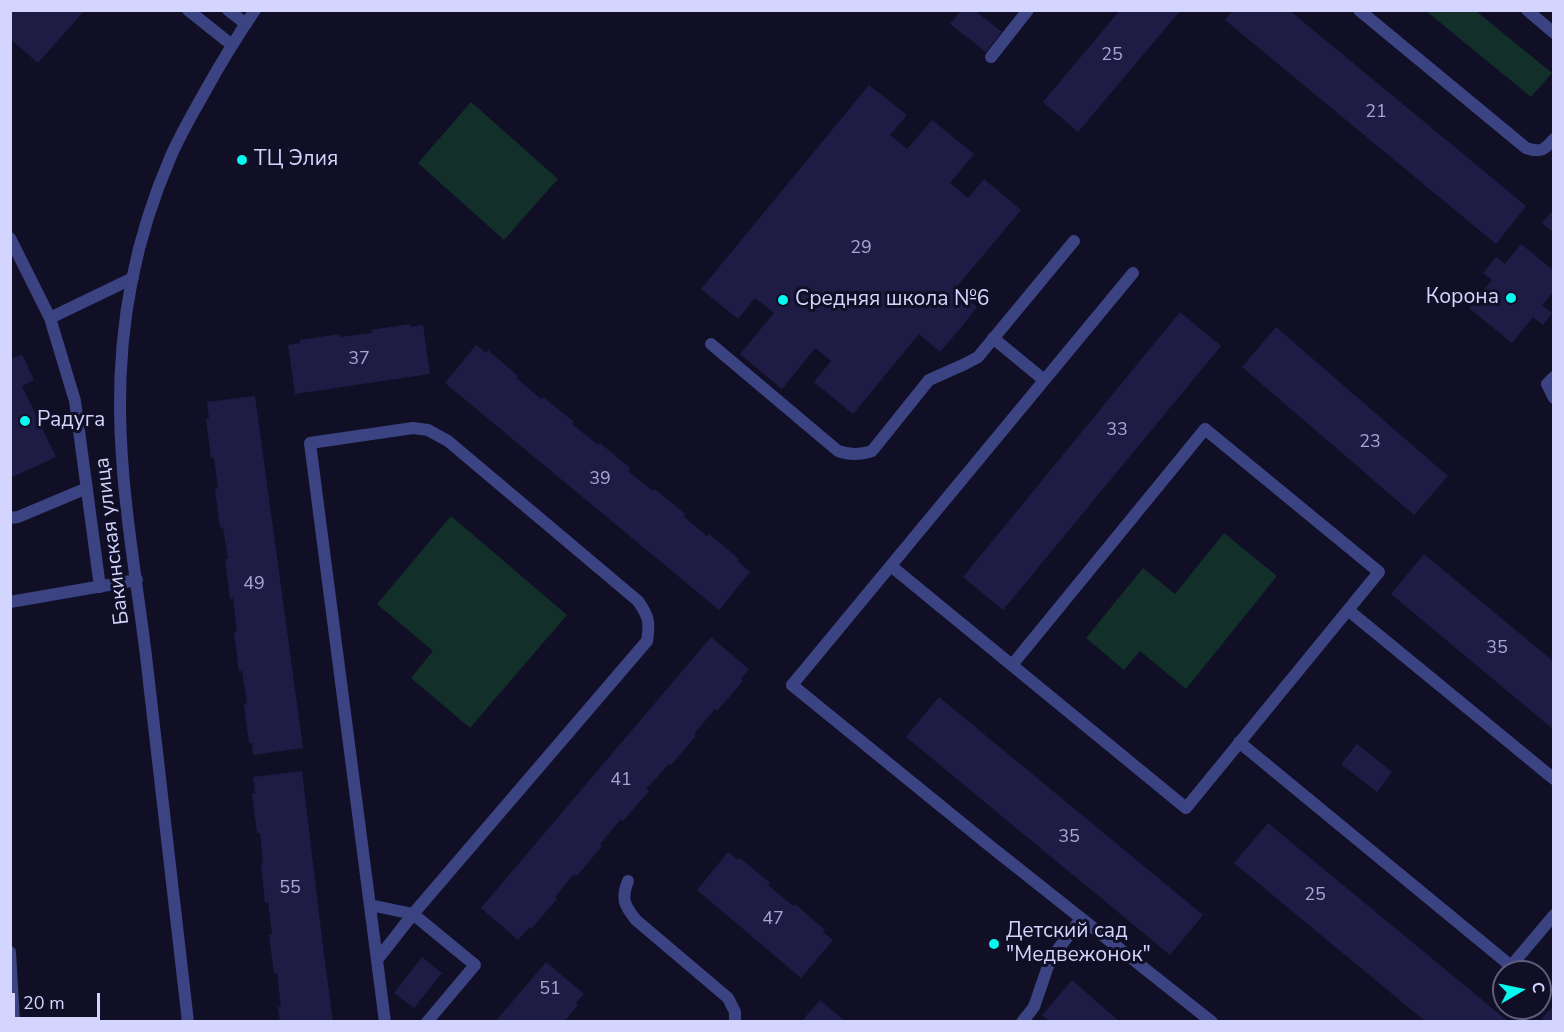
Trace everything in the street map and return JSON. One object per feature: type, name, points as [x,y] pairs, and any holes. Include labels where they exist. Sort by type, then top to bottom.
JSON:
[{"type":"street","points":[[188,10],[232,45]]},
{"type":"street","points":[[228,10],[246,24]]},
{"type":"street","name":"Бакинская улица","points":[[188,1022],[127,510],[120,411],[122,354],[140,244],[155,197],[172,154],[214,75],[255,10]]},
{"type":"street","points":[[991,57],[1028,10]]},
{"type":"street","points":[[1359,10],[1526,148],[1536,151],[1546,148],[1554,139]]},
{"type":"street","points":[[1527,10],[1554,33]]},
{"type":"street","points":[[10,238],[50,318],[75,401],[100,587]]},
{"type":"street","points":[[711,344],[838,451],[861,454],[872,451],[929,380],[978,357],[1074,241]]},
{"type":"street","points":[[1133,273],[792,685],[1212,1022]]},
{"type":"street","points":[[50,318],[133,278]]},
{"type":"street","points":[[993,338],[1044,380]]},
{"type":"street","points":[[1550,381],[1554,398]]},
{"type":"street","points":[[377,960],[412,914],[647,641],[649,629],[647,614],[638,601],[448,441],[428,430],[412,428],[310,442],[385,1022]]},
{"type":"street","points":[[891,566],[1186,808],[1379,572],[1205,429],[1012,665]]},
{"type":"street","points":[[10,518],[18,517],[87,488]]},
{"type":"street","points":[[10,602],[137,580]]},
{"type":"street","points":[[1348,610],[1554,779]]},
{"type":"street","points":[[1239,742],[1511,966],[1554,915]]},
{"type":"street","points":[[628,881],[623,893],[626,908],[636,920],[728,998],[735,1012],[735,1022]]},
{"type":"street","points":[[370,905],[412,914],[475,965],[427,1022]]},
{"type":"street","points":[[1022,1022],[1034,1007],[1052,957],[1082,919]]},
{"type":"street","points":[[10,952],[14,1022]]},
{"type":"green space","points":[[1426,11],[1476,11],[1552,73],[1531,97]]},
{"type":"green space","points":[[471,102],[558,179],[504,240],[418,163]]},
{"type":"green space","points":[[451,516],[567,615],[470,728],[411,678],[433,651],[377,604]]},
{"type":"green space","points":[[1224,533],[1277,576],[1186,689],[1140,651],[1124,670],[1086,638],[1143,568],[1175,594]]},
{"type":"building","points":[[12,10],[85,10],[38,63],[10,39]]},
{"type":"building","points":[[961,10],[974,10],[1002,32],[986,52],[950,24]]},
{"type":"building","points":[[1120,10],[1181,10],[1078,132],[1043,102]]},
{"type":"building","points":[[1233,10],[1289,10],[1526,206],[1496,244],[1225,20]]},
{"type":"building","points":[[869,85],[907,115],[890,135],[907,149],[932,120],[974,154],[950,183],[968,198],[984,179],[1021,210],[955,289],[977,307],[959,330],[940,352],[919,334],[853,414],[814,382],[831,361],[815,348],[782,389],[740,354],[774,313],[755,298],[738,319],[701,289]]},
{"type":"building","points":[[1554,209],[1554,233],[1542,223]]},
{"type":"building","points":[[1521,244],[1554,271],[1554,291],[1542,305],[1552,313],[1543,325],[1533,317],[1512,343],[1469,308],[1492,280],[1483,273],[1496,257],[1505,264]]},
{"type":"building","points":[[1180,312],[1221,346],[1003,610],[963,577]]},
{"type":"building","points":[[410,324],[410,327],[423,325],[430,374],[295,394],[288,345],[300,343],[300,340],[339,334],[340,337],[372,333],[371,330]]},
{"type":"building","points":[[1276,327],[1448,476],[1414,515],[1242,367]]},
{"type":"building","points":[[476,345],[486,353],[488,350],[541,399],[543,397],[574,422],[572,424],[598,445],[600,443],[630,468],[628,471],[653,491],[655,489],[707,536],[709,534],[739,559],[737,561],[750,572],[719,610],[445,383]]},
{"type":"building","name":"Радуга","points":[[22,354],[34,380],[22,386],[56,457],[10,478],[10,360]]},
{"type":"building","points":[[255,396],[303,748],[253,755],[252,743],[249,743],[244,704],[247,703],[242,671],[239,671],[234,632],[237,632],[233,598],[230,599],[225,559],[228,559],[223,527],[220,528],[214,458],[211,458],[206,419],[209,418],[207,402]]},
{"type":"building","points":[[1424,554],[1554,662],[1554,730],[1391,594]]},
{"type":"building","points":[[711,637],[749,669],[741,679],[743,681],[717,711],[715,709],[694,734],[696,736],[646,789],[649,791],[600,844],[602,846],[577,876],[574,874],[555,897],[557,899],[531,929],[529,928],[518,940],[481,908]]},
{"type":"building","points":[[939,697],[1203,915],[1170,955],[906,737]]},
{"type":"building","points":[[1357,744],[1392,772],[1377,792],[1341,764]]},
{"type":"building","points":[[302,771],[333,1022],[280,1022],[278,1007],[281,1007],[269,935],[272,934],[268,902],[265,903],[260,833],[257,833],[252,794],[255,793],[253,777]]},
{"type":"building","points":[[1268,823],[1492,1008],[1492,1020],[1509,1022],[1426,1022],[1234,863]]},
{"type":"building","points":[[728,852],[738,860],[740,858],[770,883],[768,885],[793,906],[795,904],[833,940],[801,978],[697,890]]},
{"type":"building","points":[[422,957],[442,973],[414,1008],[394,993]]},
{"type":"building","points":[[546,962],[584,994],[564,1022],[495,1022]]},
{"type":"building","points":[[1072,980],[1120,1022],[1050,1022],[1042,1015]]},
{"type":"building","points":[[820,1000],[846,1022],[801,1022]]},
{"type":"building","points":[[1554,1005],[1554,1022],[1546,1022],[1544,1020],[1552,1020]]},
{"type":"place","name":"ТЦ Элия","points":[[242,160]]},
{"type":"place","name":"Корона","points":[[1511,298]]},
{"type":"place","name":"Средняя школа №6","points":[[783,300]]},
{"type":"place","name":"Радуга","points":[[25,421]]},
{"type":"place","name":"Детский сад \"Медвежонок\"","points":[[994,944]]}]
